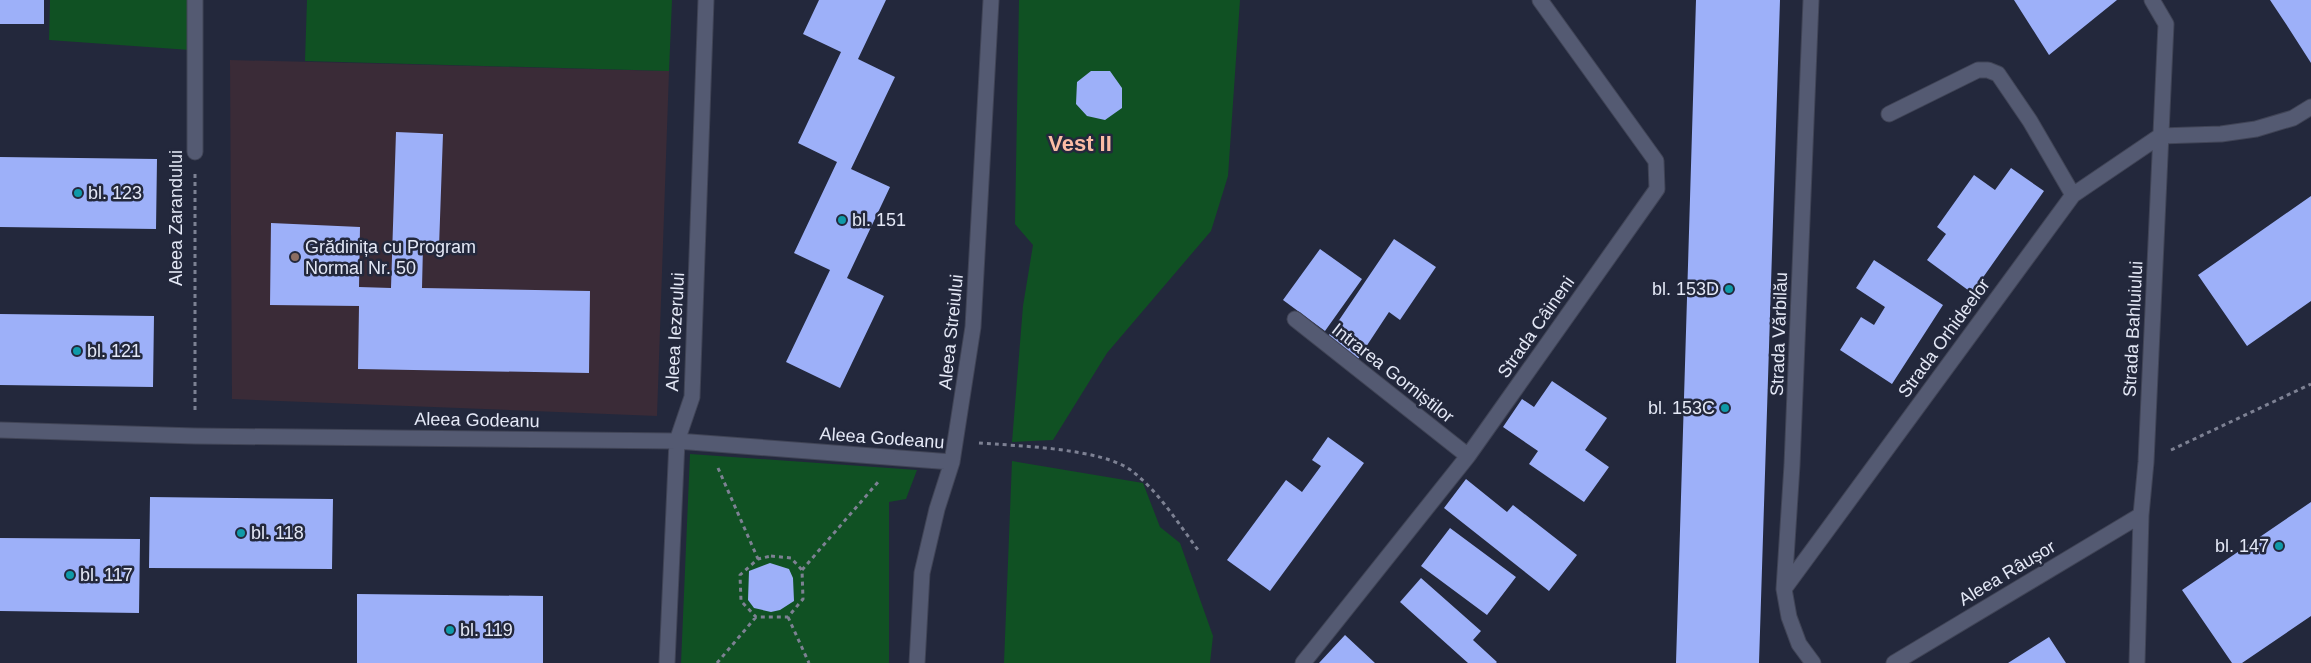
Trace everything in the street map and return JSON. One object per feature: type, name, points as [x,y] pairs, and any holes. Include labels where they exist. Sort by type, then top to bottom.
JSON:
[{"type":"street","name":"Aleea Zarandului","points":[[195,0],[195,152]]},
{"type":"street","name":"Aleea Iezerului","points":[[667,663],[678,441],[692,397],[706,0]]},
{"type":"street","name":"Aleea Streiului","points":[[917,663],[922,573],[937,509],[952,462],[973,327],[991,0]]},
{"type":"street","name":"Strada Câineni","points":[[1303,663],[1468,456],[1656,189],[1656,161],[1540,0]]},
{"type":"street","name":"Strada Vărbilău","points":[[1811,0],[1792,465],[1784,589],[1789,617],[1799,644],[1813,663]]},
{"type":"street","name":"Strada Bahluiului","points":[[2137,663],[2140,515],[2146,462],[2166,24],[2152,0]]},
{"type":"street","points":[[1889,114],[1978,70],[1988,70],[1998,74],[2030,121],[2073,196]]},
{"type":"street","points":[[2160,136],[2222,134],[2256,129],[2294,118],[2311,106]]},
{"type":"street","name":"Strada Orhideelor","points":[[1784,589],[2073,196],[2160,136]]},
{"type":"street","name":"Intrarea Gorniștilor","points":[[1295,319],[1468,456]]},
{"type":"street","name":"Aleea Godeanu","points":[[0,430],[195,436],[678,441],[952,462]]},
{"type":"street","name":"Aleea Râușor","points":[[1894,663],[2140,515]]},
{"type":"path","name":"Aleea Zarandului","points":[[195,152],[195,436]]},
{"type":"path","points":[[2146,462],[2311,384]]},
{"type":"path","points":[[707,442],[758,559]]},
{"type":"path","points":[[956,442],[1048,448],[1102,459],[1130,470],[1159,498],[1198,550]]},
{"type":"path","points":[[802,570],[900,458]]},
{"type":"path","points":[[771,556],[791,558],[802,570],[804,599],[788,617],[756,617],[741,600],[740,575],[758,559],[771,556]]},
{"type":"path","points":[[718,663],[756,617]]},
{"type":"path","points":[[788,617],[808,663]]},
{"type":"shaded area","points":[[230,60],[669,71],[657,416],[232,399]]},
{"type":"green space","points":[[50,0],[189,0],[190,50],[49,40]]},
{"type":"green space","points":[[307,0],[672,0],[669,71],[305,61]]},
{"type":"green space","points":[[1019,0],[1240,0],[1228,176],[1211,231],[1107,353],[1053,440],[1012,442],[1023,306],[1033,245],[1015,224]]},
{"type":"green space","points":[[690,454],[917,470],[906,499],[889,502],[889,663],[681,663]]},
{"type":"green space","points":[[1012,461],[1143,483],[1160,527],[1180,543],[1213,636],[1210,663],[1004,663]]},
{"type":"building","points":[[0,0],[44,0],[44,24],[0,24]]},
{"type":"building","name":"bl. 151","points":[[819,0],[886,0],[858,59],[895,77],[851,169],[890,187],[847,278],[884,296],[840,388],[786,362],[830,270],[794,253],[837,162],[798,143],[841,52],[803,34]]},
{"type":"building","points":[[1696,0],[1780,0],[1759,663],[1676,663]]},
{"type":"building","points":[[2014,0],[2117,0],[2049,55]]},
{"type":"building","points":[[2270,0],[2311,0],[2311,63],[2286,24]]},
{"type":"building","points":[[1091,71],[1110,71],[1122,88],[1122,108],[1105,120],[1087,116],[1076,104],[1077,82]]},
{"type":"building","points":[[396,132],[443,134],[439,247],[423,246],[422,288],[590,291],[589,373],[358,369],[359,306],[270,305],[271,223],[360,227],[359,287],[391,288]]},
{"type":"building","name":"bl. 123","points":[[0,157],[157,159],[156,229],[0,227]]},
{"type":"building","points":[[2011,168],[2044,191],[1972,293],[1927,260],[1946,234],[1937,227],[1974,175],[1995,190]]},
{"type":"building","points":[[2311,196],[2311,301],[2247,346],[2198,275]]},
{"type":"building","points":[[1394,239],[1436,267],[1400,320],[1389,312],[1358,359],[1327,338]]},
{"type":"building","points":[[1320,249],[1362,279],[1325,331],[1283,300]]},
{"type":"building","points":[[1874,260],[1943,305],[1892,384],[1840,350],[1861,317],[1874,325],[1885,307],[1856,288]]},
{"type":"building","name":"bl. 121","points":[[0,314],[154,316],[153,387],[0,385]]},
{"type":"building","points":[[1552,381],[1607,418],[1585,450],[1609,467],[1584,502],[1529,464],[1538,451],[1503,427],[1522,399],[1534,407]]},
{"type":"building","points":[[1328,437],[1364,463],[1270,591],[1227,560],[1286,480],[1302,492],[1321,466],[1312,460]]},
{"type":"building","points":[[1466,479],[1507,512],[1513,505],[1577,555],[1549,591],[1444,508]]},
{"type":"building","name":"bl. 118","points":[[150,497],[333,499],[332,569],[149,568]]},
{"type":"building","name":"bl. 147","points":[[2311,502],[2311,616],[2242,663],[2232,663],[2182,590]]},
{"type":"building","points":[[1450,528],[1516,577],[1487,615],[1421,566]]},
{"type":"building","name":"bl. 117","points":[[0,538],[140,539],[139,613],[0,611]]},
{"type":"building","points":[[770,563],[789,569],[793,578],[794,601],[780,610],[771,612],[754,608],[748,600],[749,571]]},
{"type":"building","points":[[1421,578],[1481,631],[1473,640],[1496,663],[1468,663],[1400,602]]},
{"type":"building","name":"bl. 119","points":[[357,594],[543,596],[543,663],[357,663]]},
{"type":"building","points":[[1345,635],[1375,663],[1319,663]]},
{"type":"building","points":[[2049,637],[2066,663],[2008,663]]},
{"type":"place","name":"bl. 123","points":[[78,193]]},
{"type":"place","name":"bl. 151","points":[[842,220]]},
{"type":"place","name":"Grădinița cu Program Normal Nr. 50","points":[[295,257]]},
{"type":"place","name":"bl. 153D","points":[[1729,289]]},
{"type":"place","name":"bl. 121","points":[[77,351]]},
{"type":"place","name":"bl. 153C","points":[[1725,408]]},
{"type":"place","name":"bl. 118","points":[[241,533]]},
{"type":"place","name":"bl. 147","points":[[2279,546]]},
{"type":"place","name":"bl. 117","points":[[70,575]]},
{"type":"place","name":"bl. 119","points":[[450,630]]},
{"type":"district","name":"Vest II","points":[[1080,143]]}]
